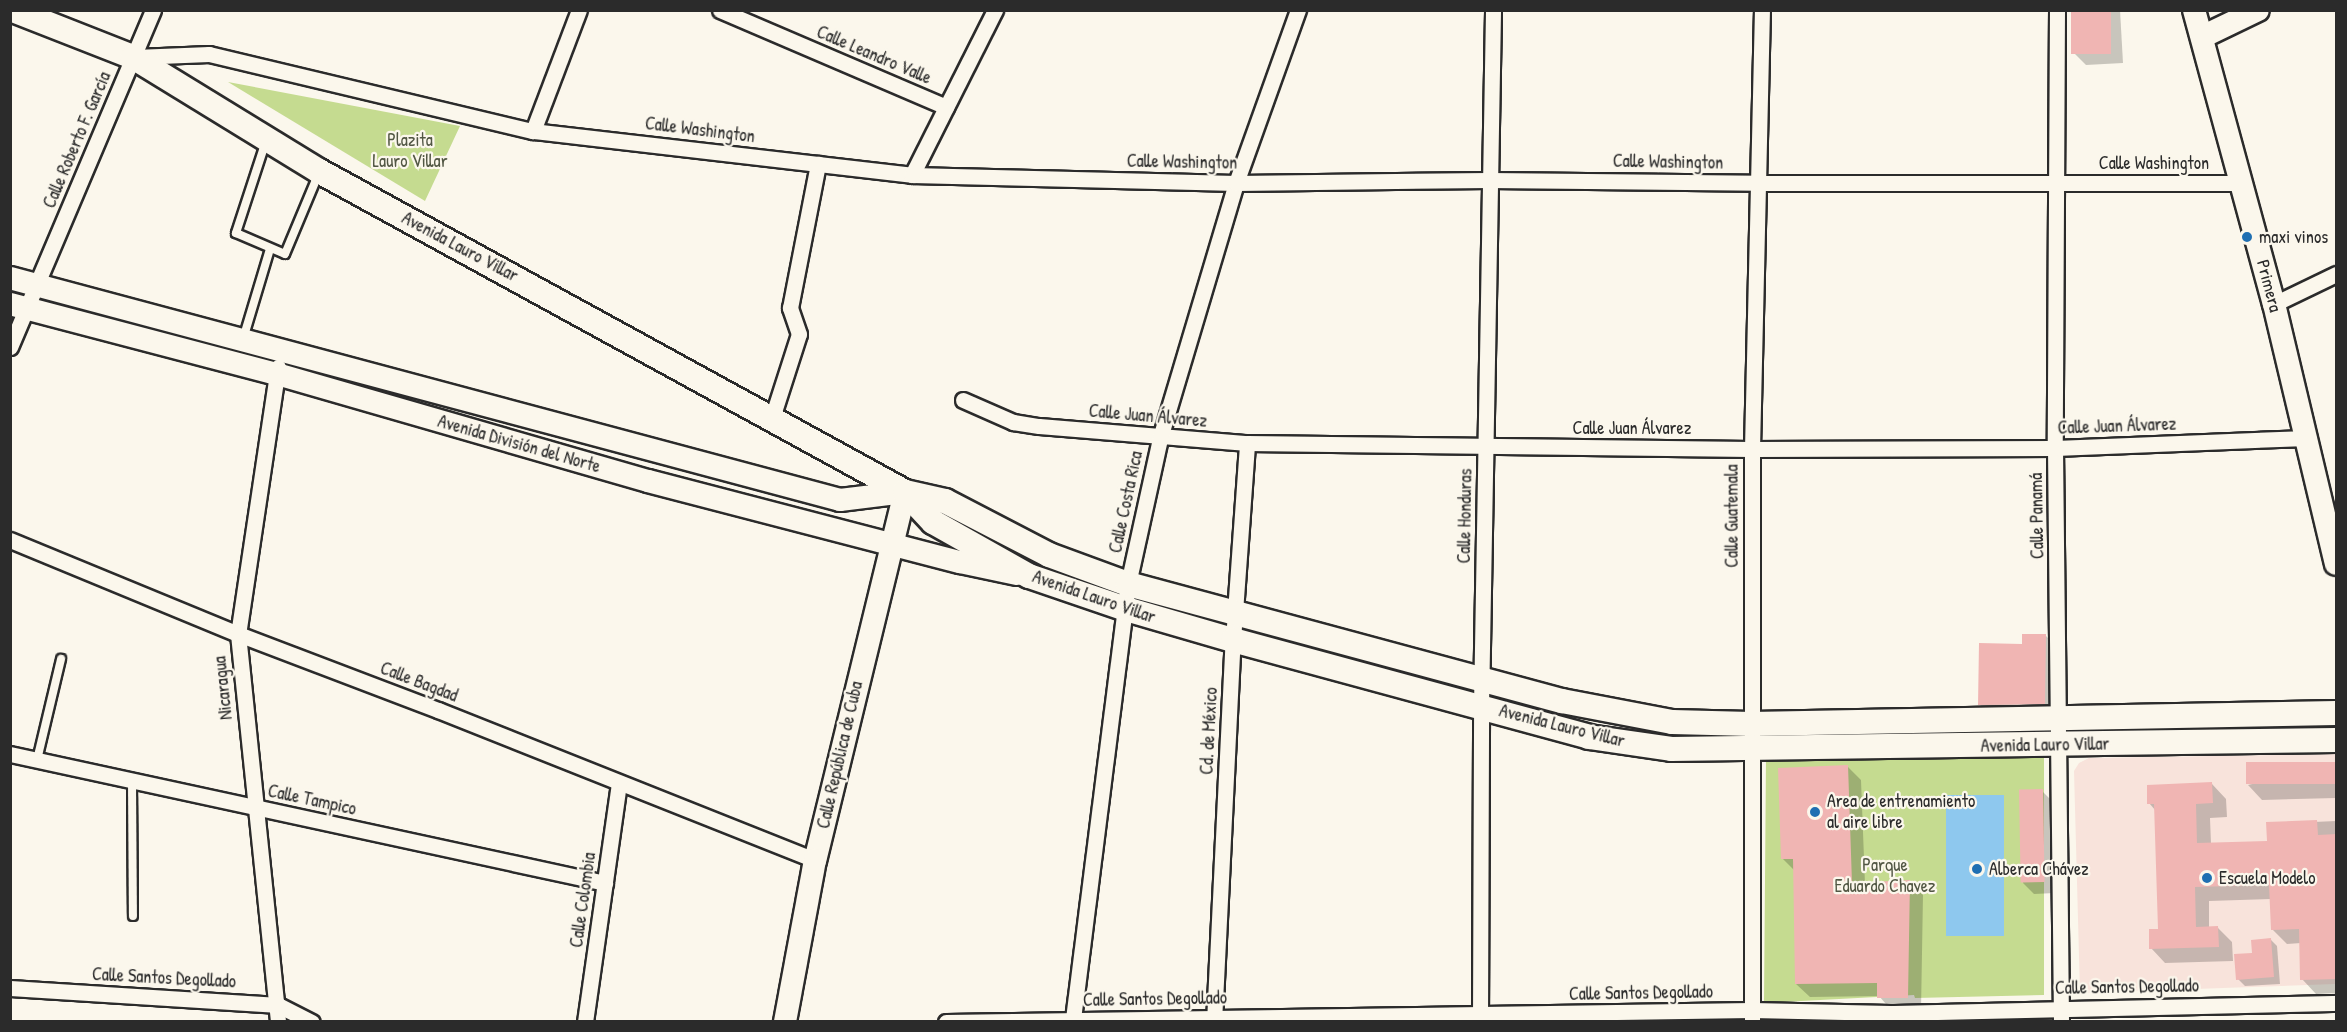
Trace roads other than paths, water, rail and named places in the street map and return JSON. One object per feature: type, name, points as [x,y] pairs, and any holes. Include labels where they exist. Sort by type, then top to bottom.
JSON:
[{"type":"main road","name":"Avenida Lauro Villar","points":[[13,10],[134,57],[319,171],[905,492],[945,501],[1048,555],[1128,585],[1577,705],[1672,722],[1751,724],[2337,712]]},
{"type":"main road","name":"Primera","points":[[2194,10],[2274,304],[2336,563]]},
{"type":"main road","points":[[2202,38],[2258,10]]},
{"type":"main road","name":"Avenida División del Norte","points":[[10,278],[242,341],[279,363],[648,481],[1029,576]]},
{"type":"main road","name":"Avenida División del Norte","points":[[18,306],[279,363],[657,451],[840,500],[905,492]]},
{"type":"main road","points":[[648,481],[657,451]]},
{"type":"main road","name":"Avenida Lauro Villar","points":[[905,492],[933,522],[1029,576],[1126,609],[1233,640],[1589,736],[1671,749],[2337,740]]},
{"type":"main road","name":"Calle República de Cuba","points":[[786,1022],[814,860],[905,492]]},
{"type":"street","name":"Calle Roberto F. García","points":[[10,347],[18,306],[36,285],[153,10]]},
{"type":"street","points":[[533,131],[579,10]]},
{"type":"street","name":"Calle Leandro Valle","points":[[720,10],[946,107]]},
{"type":"street","points":[[912,175],[995,10]]},
{"type":"street","name":"Calle Costa Rica","points":[[1073,1019],[1128,585],[1160,438],[1236,183],[1298,10]]},
{"type":"street","name":"Calle Honduras","points":[[1480,1019],[1481,706],[1493,10]]},
{"type":"street","name":"Calle Guatemala","points":[[1752,1016],[1752,448],[1762,10]]},
{"type":"street","name":"Calle Panamá","points":[[2057,10],[2055,448],[2061,1014]]},
{"type":"street","name":"Calle Washington","points":[[134,57],[209,54],[533,131],[912,175],[1236,183],[1489,180],[1758,183],[2242,183]]},
{"type":"street","points":[[772,418],[799,334],[790,309],[818,164]]},
{"type":"street","points":[[2274,304],[2337,274]]},
{"type":"street","name":"Nicaragua","points":[[278,1022],[238,634],[279,363]]},
{"type":"street","name":"Calle Juan Álvarez","points":[[963,400],[1013,422],[1160,438],[1247,444],[2055,448],[2307,438]]},
{"type":"street","name":"Cd. de México","points":[[1214,1020],[1233,640],[1237,613],[1247,444]]},
{"type":"street","name":"Calle Bagdad","points":[[10,540],[238,634],[814,860]]},
{"type":"street","name":"Calle Tampico","points":[[10,754],[605,884]]},
{"type":"street","name":"Calle Colombia","points":[[585,1022],[619,783]]},
{"type":"street","name":"Calle Santos Degollado","points":[[10,988],[278,1005],[312,1022]]},
{"type":"street","name":"Calle Santos Degollado","points":[[946,1022],[1073,1019],[1480,1019],[1890,1013],[2061,1014],[2337,1003]]},
{"type":"lane","points":[[267,137],[236,233],[285,254],[319,171]]},
{"type":"lane","points":[[242,341],[270,249]]},
{"type":"lane","points":[[37,760],[61,659]]},
{"type":"lane","points":[[132,782],[133,916]]},
{"type":"water","points":[[1946,795],[2004,795],[2004,936],[1946,936]]},
{"type":"place","name":"maxi vinos","points":[[2247,237]]},
{"type":"place","name":"Area de entrenamiento al aire libre","points":[[1815,812]]},
{"type":"place","name":"Alberca Chávez","points":[[1977,869]]},
{"type":"place","name":"Escuela Modelo","points":[[2207,878]]},
{"type":"park label","name":"Plazita Lauro Villar","points":[[410,151]]},
{"type":"park label","name":"Parque Eduardo Chavez","points":[[1885,876]]}]
